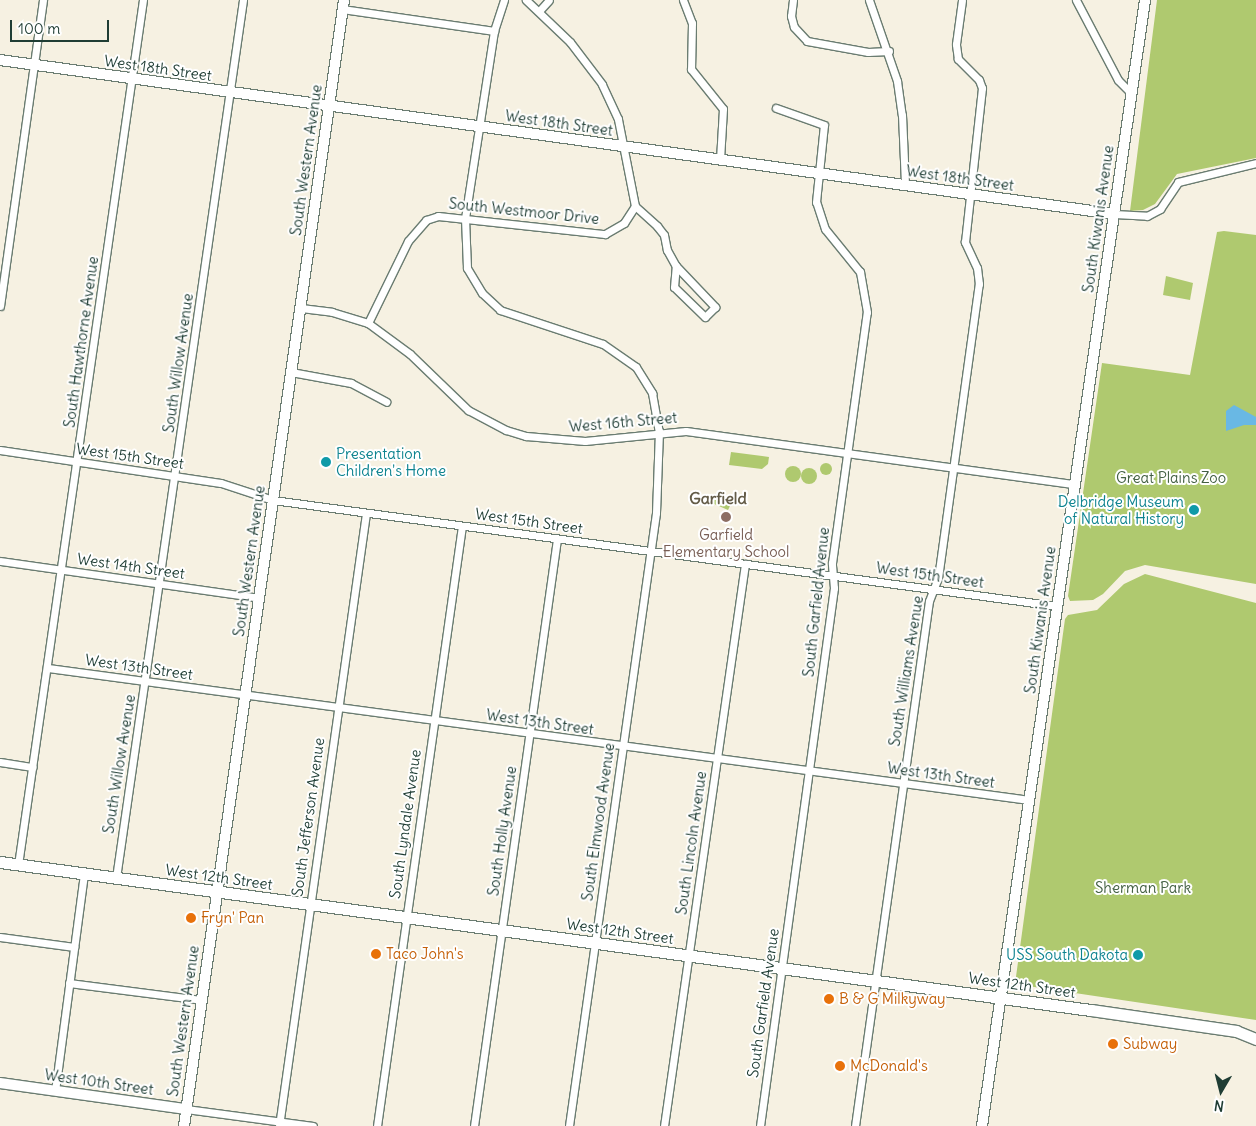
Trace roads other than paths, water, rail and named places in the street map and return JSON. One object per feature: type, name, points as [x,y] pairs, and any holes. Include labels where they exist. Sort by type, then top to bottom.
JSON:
[{"type":"main road","name":"West 12th Street","points":[[0,862],[1236,1031],[1256,1038]]},
{"type":"main road","name":"West 12th Street","points":[[1236,1031],[1256,1029]]},
{"type":"street","points":[[0,306],[43,0]]},
{"type":"street","name":"South Hawthorne Avenue","points":[[18,865],[78,463],[143,0]]},
{"type":"street","name":"South Willow Avenue","points":[[116,878],[176,476],[243,0]]},
{"type":"street","points":[[479,127],[494,31],[504,0]]},
{"type":"street","points":[[526,0],[540,10],[582,55],[602,84],[618,119],[621,146],[635,206],[664,235],[667,250],[676,266],[715,308],[705,317],[674,288],[676,266]]},
{"type":"street","points":[[540,10],[549,0]]},
{"type":"street","points":[[683,0],[692,22],[691,69],[723,109],[720,160]]},
{"type":"street","points":[[794,0],[791,16],[794,27],[807,41],[868,52],[889,51]]},
{"type":"street","points":[[869,0],[889,51],[902,115],[905,186]]},
{"type":"street","points":[[962,0],[956,44],[958,59],[979,80],[982,88],[969,195]]},
{"type":"street","points":[[1076,0],[1118,80],[1131,93]]},
{"type":"street","name":"South Kiwanis Avenue","points":[[982,1126],[1145,0]]},
{"type":"street","points":[[343,4],[494,31]]},
{"type":"street","name":"South Western Avenue","points":[[184,1126],[343,4]]},
{"type":"street","name":"West 18th Street","points":[[0,60],[329,107],[1114,214]]},
{"type":"street","name":"South Garfield Avenue","points":[[760,1126],[834,588],[833,575],[867,312],[865,288],[855,264],[822,223],[816,202],[824,125],[776,108]]},
{"type":"street","name":"South Elmwood Avenue","points":[[479,127],[465,218],[467,268],[486,299],[511,316],[603,344],[620,354],[636,367],[646,383],[659,431],[659,473],[650,551],[569,1126]]},
{"type":"street","points":[[1114,214],[1147,216],[1160,208],[1178,182],[1256,163]]},
{"type":"street","name":"South Williams Avenue","points":[[855,1126],[902,784],[933,589],[938,578],[979,284],[977,268],[965,242],[969,195]]},
{"type":"street","name":"South Westmoor Drive","points":[[368,323],[415,230],[426,220],[438,216],[465,218],[605,234],[624,224],[635,206]]},
{"type":"street","name":"West 16th Street","points":[[300,308],[332,312],[368,323],[410,354],[468,410],[506,430],[561,441],[659,431],[686,431],[1074,484]]},
{"type":"street","points":[[291,372],[351,384],[386,402]]},
{"type":"street","name":"West 15th Street","points":[[0,450],[78,463],[221,482],[273,500],[1057,606]]},
{"type":"street","name":"South Jefferson Avenue","points":[[280,1124],[366,513]]},
{"type":"street","name":"South Lyndale Avenue","points":[[377,1126],[405,917],[462,526]]},
{"type":"street","name":"South Holly Avenue","points":[[474,1126],[557,539]]},
{"type":"street","name":"West 14th Street","points":[[0,562],[259,598]]},
{"type":"street","name":"South Lincoln Avenue","points":[[664,1126],[744,564]]},
{"type":"street","name":"West 13th Street","points":[[48,668],[1028,800]]},
{"type":"street","points":[[0,762],[33,767]]},
{"type":"street","points":[[55,1091],[84,874]]},
{"type":"street","points":[[0,937],[74,946]]},
{"type":"street","points":[[69,983],[201,1000]]},
{"type":"street","name":"West 10th Street","points":[[0,1083],[280,1124],[313,1126]]},
{"type":"water","points":[[1234,405],[1256,417],[1256,425],[1244,425],[1226,431],[1226,411]]},
{"type":"place","name":"Presentation Children's Home","points":[[326,462]]},
{"type":"place","name":"Delbridge Museum of Natural History","points":[[1194,510]]},
{"type":"place","name":"Garfield Elementary School","points":[[726,517]]},
{"type":"place","name":"Fryn' Pan","points":[[191,918]]},
{"type":"place","name":"Taco John's","points":[[376,954]]},
{"type":"place","name":"USS South Dakota","points":[[1138,955]]},
{"type":"place","name":"B & G Milkyway","points":[[829,999]]},
{"type":"place","name":"Subway","points":[[1113,1044]]},
{"type":"place","name":"McDonald's","points":[[840,1066]]},
{"type":"district","name":"Garfield","points":[[718,498]]},
{"type":"park label","name":"Great Plains Zoo","points":[[1171,478]]},
{"type":"park label","name":"Sherman Park","points":[[1143,888]]}]
